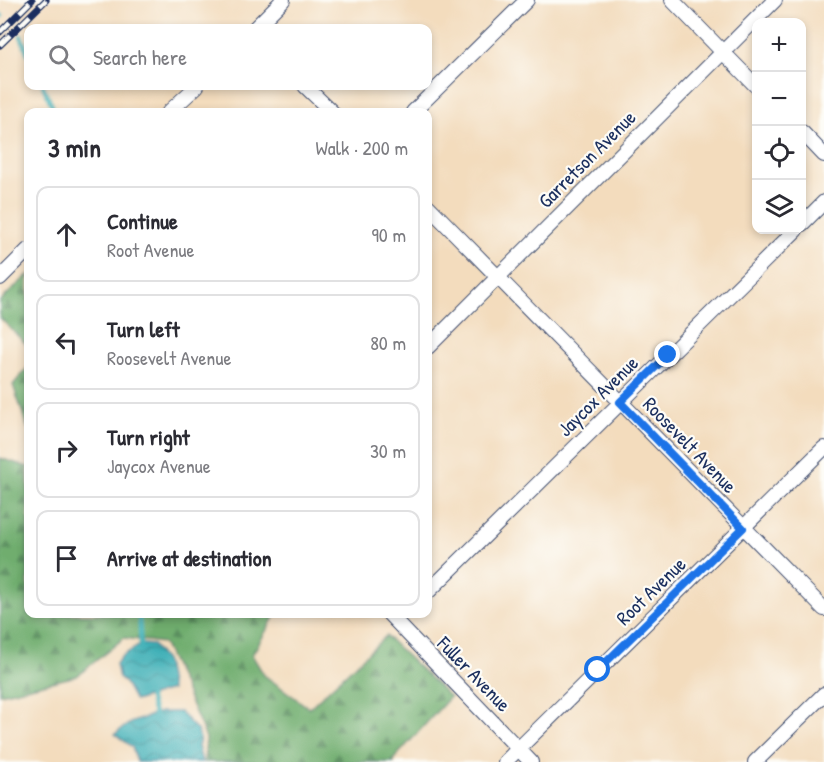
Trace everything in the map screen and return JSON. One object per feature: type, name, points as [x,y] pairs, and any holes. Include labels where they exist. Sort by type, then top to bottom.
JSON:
[{"type":"street","points":[[259,24],[284,0]]},
{"type":"street","points":[[417,108],[527,0]]},
{"type":"street","points":[[672,0],[752,82]]},
{"type":"street","name":"Garretson Avenue","points":[[432,343],[775,0]]},
{"type":"street","points":[[173,108],[193,90]]},
{"type":"street","points":[[309,90],[328,108]]},
{"type":"street","points":[[806,137],[824,155]]},
{"type":"street","points":[[806,219],[824,202]]},
{"type":"street","name":"Roosevelt Avenue","points":[[432,210],[824,609]]},
{"type":"street","name":"Jaycox Avenue","points":[[432,588],[792,234]]},
{"type":"street","points":[[0,278],[24,254]]},
{"type":"street","name":"Root Avenue","points":[[505,762],[824,448]]},
{"type":"street","name":"Fuller Avenue","points":[[399,618],[531,762]]},
{"type":"street","points":[[755,762],[824,693]]},
{"type":"green space","points":[[24,279],[24,342],[0,318],[0,301]]},
{"type":"green space","points":[[24,372],[24,417],[13,385]]},
{"type":"green space","points":[[0,458],[24,466],[24,618],[274,618],[252,655],[264,675],[309,708],[386,636],[450,697],[393,760],[394,762],[204,762],[206,738],[163,643],[124,638],[77,676],[0,694]]},
{"type":"water","points":[[141,644],[153,645],[166,662],[171,690],[135,701],[125,683],[119,678],[116,664],[122,656]]},
{"type":"water","points":[[160,712],[180,712],[197,730],[202,762],[137,762],[132,747],[115,734],[130,723]]},
{"type":"waterway","points":[[21,36],[24,44]]},
{"type":"waterway","points":[[45,90],[53,108]]},
{"type":"waterway","points":[[139,618],[141,648]]},
{"type":"waterway","points":[[148,692],[155,718]]},
{"type":"railway","points":[[0,32],[32,0]]},
{"type":"railway","points":[[0,45],[46,0]]},
{"type":"route","points":[[598,670],[743,528],[620,402],[668,355]]}]
